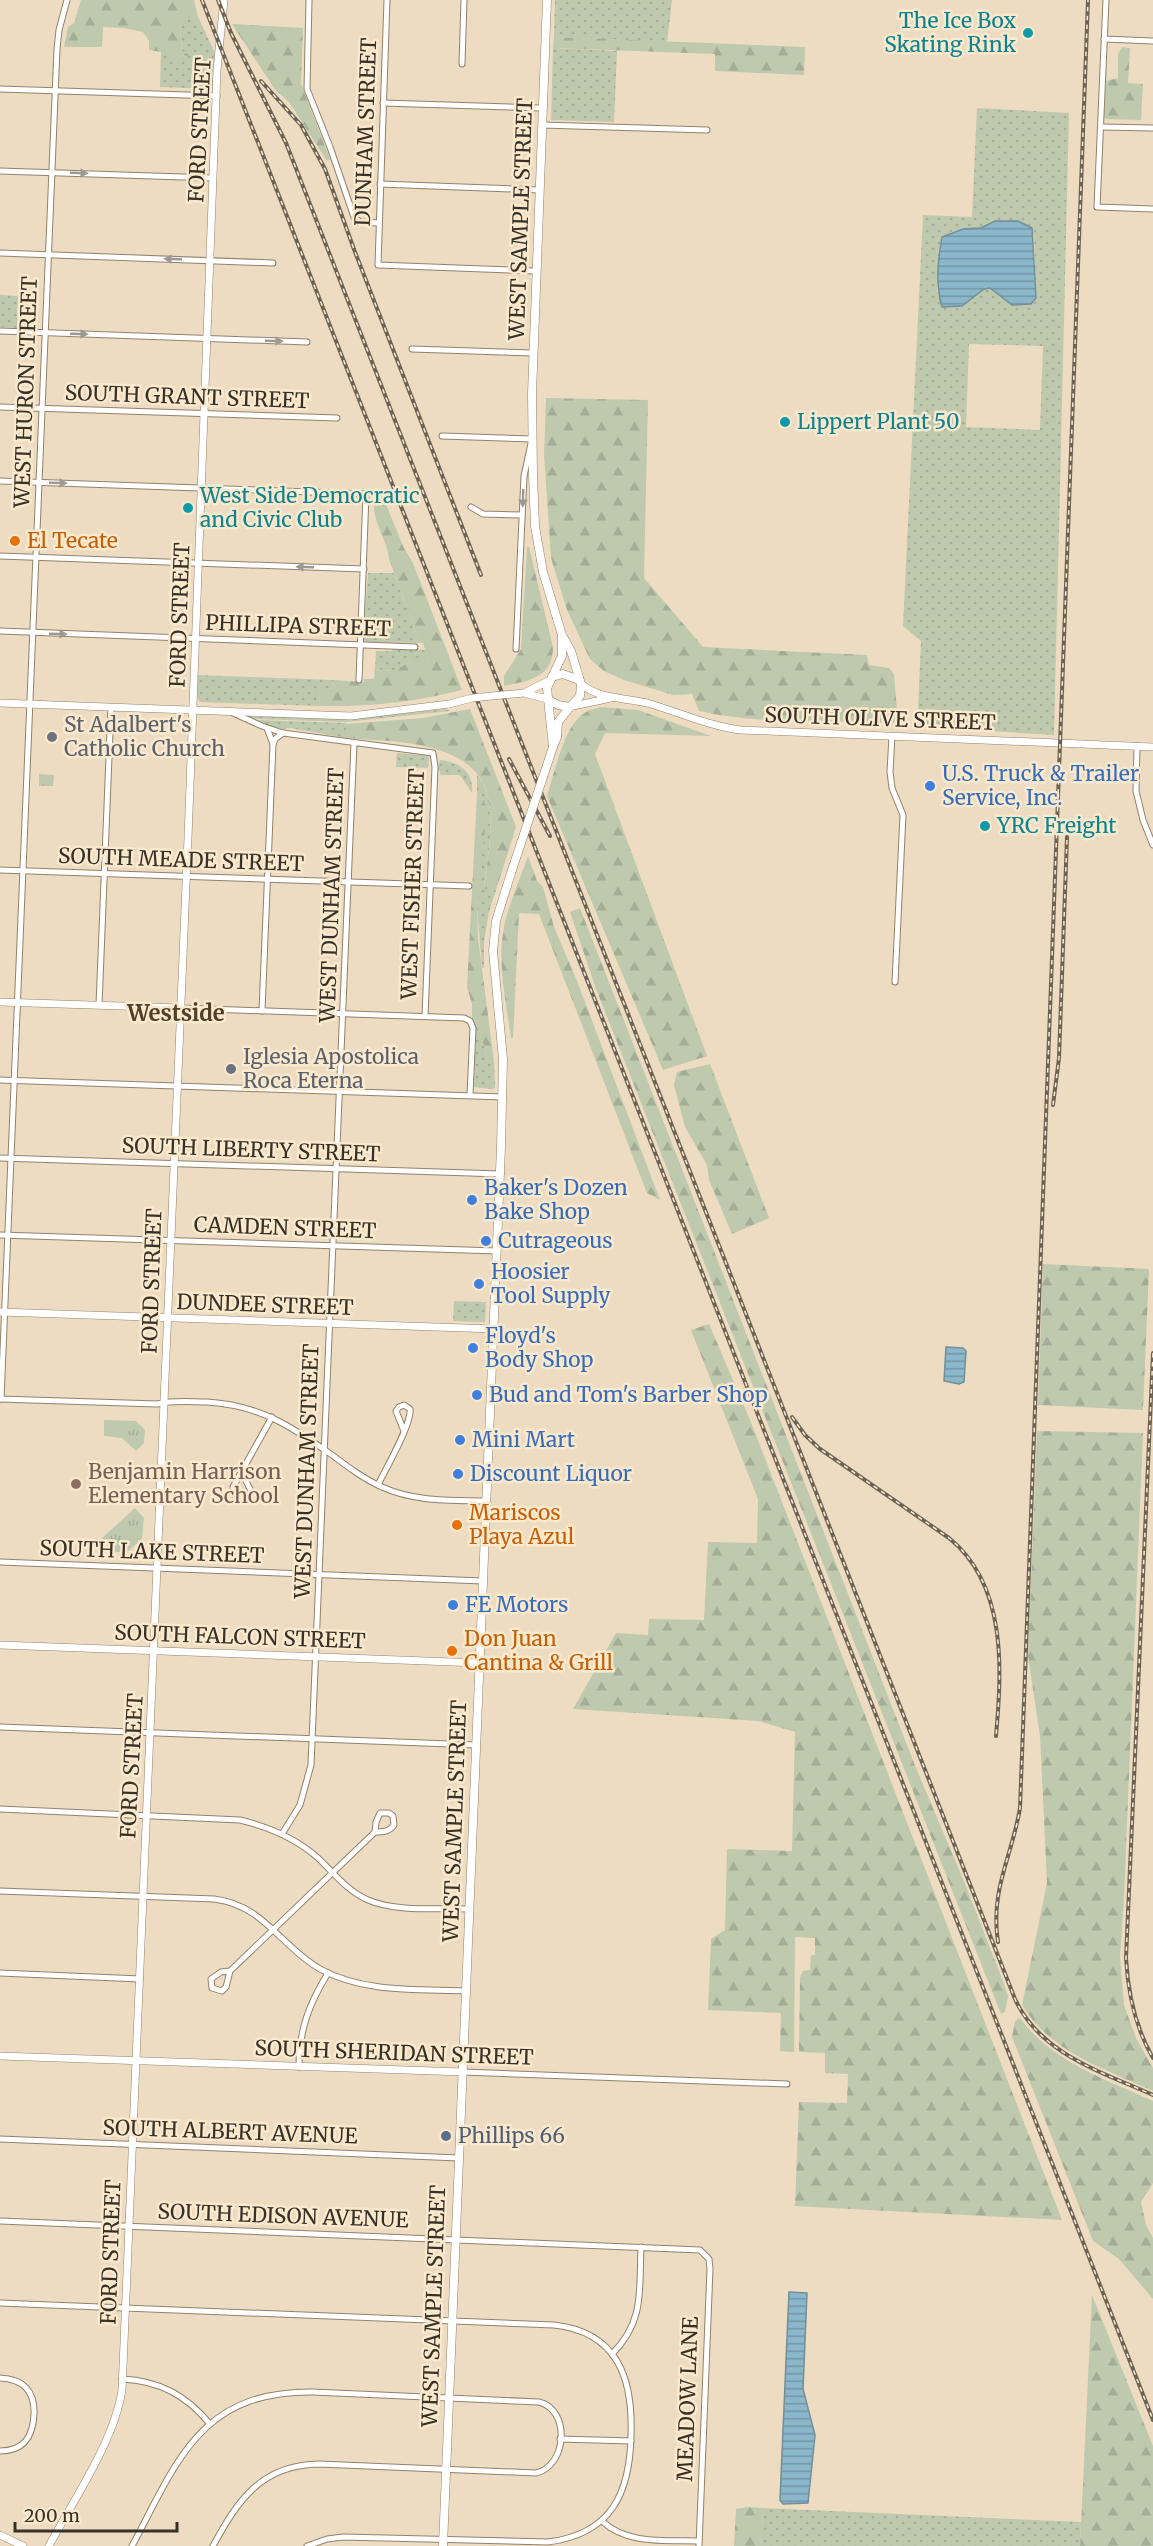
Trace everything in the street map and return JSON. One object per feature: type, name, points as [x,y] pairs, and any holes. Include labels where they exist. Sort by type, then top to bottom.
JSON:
[{"type":"main road","name":"WEST SAMPLE STREET","points":[[547,0],[533,353],[532,439],[537,542],[543,572],[562,635],[571,651],[580,682]]},
{"type":"main road","name":"WEST SAMPLE STREET","points":[[550,679],[562,656],[562,635]]},
{"type":"main road","points":[[563,674],[580,682],[580,696],[572,706],[558,705],[548,699],[550,679],[563,674]]},
{"type":"main road","name":"WEST SAMPLE STREET","points":[[548,699],[553,747]]},
{"type":"main road","name":"WEST SAMPLE STREET","points":[[443,2543],[501,1174],[502,1037],[493,951],[496,921],[557,737],[558,722],[572,706]]},
{"type":"street","name":"WEST HURON STREET","points":[[0,1399],[55,91],[59,30],[67,0]]},
{"type":"street","name":"FORD STREET","points":[[49,2546],[109,2434],[120,2403],[123,2379],[181,1008],[213,178],[224,0]]},
{"type":"street","points":[[309,0],[306,83],[354,217],[360,222],[379,223]]},
{"type":"street","name":"DUNHAM STREET","points":[[387,0],[378,265],[536,271]]},
{"type":"street","points":[[462,64],[464,0]]},
{"type":"street","points":[[1106,0],[1097,207],[1153,209]]},
{"type":"street","points":[[1104,39],[1153,41]]},
{"type":"street","points":[[0,89],[217,96]]},
{"type":"street","points":[[383,103],[543,108]]},
{"type":"street","points":[[542,125],[707,130]]},
{"type":"street","points":[[1101,127],[1153,128]]},
{"type":"street","points":[[0,171],[213,178]]},
{"type":"street","points":[[380,184],[540,190]]},
{"type":"street","points":[[0,253],[273,263]]},
{"type":"street","points":[[0,331],[307,342]]},
{"type":"street","points":[[412,349],[533,353]]},
{"type":"street","name":"SOUTH GRANT STREET","points":[[0,407],[337,418]]},
{"type":"street","points":[[442,436],[532,439]]},
{"type":"street","name":"WEST SAMPLE STREET","points":[[516,649],[524,476],[532,439]]},
{"type":"street","points":[[0,481],[366,494],[359,680]]},
{"type":"street","points":[[471,507],[483,514],[522,515]]},
{"type":"street","points":[[0,556],[364,569]]},
{"type":"street","name":"PHILLIPA STREET","points":[[0,632],[415,647]]},
{"type":"street","points":[[524,693],[550,679]]},
{"type":"street","name":"SOUTH OLIVE STREET","points":[[580,682],[593,693],[611,699],[636,701],[726,728],[1153,747]]},
{"type":"street","points":[[0,703],[357,716],[449,704],[472,698],[524,693],[548,699]]},
{"type":"street","name":"SOUTH OLIVE STREET","points":[[572,706],[611,699]]},
{"type":"street","points":[[99,1005],[111,707]]},
{"type":"street","points":[[229,712],[283,733],[354,743]]},
{"type":"street","points":[[262,1011],[273,744],[267,728]]},
{"type":"street","points":[[273,744],[275,739],[283,733]]},
{"type":"street","points":[[892,736],[890,772],[897,805],[903,815],[896,982]]},
{"type":"street","name":"WEST FISHER STREET","points":[[354,743],[433,753],[435,767],[425,1016]]},
{"type":"street","name":"WEST DUNHAM STREET","points":[[282,1834],[295,1814],[306,1790],[313,1738],[354,743]]},
{"type":"street","points":[[1137,746],[1136,791],[1143,820],[1153,845]]},
{"type":"street","name":"SOUTH MEADE STREET","points":[[0,870],[469,886]]},
{"type":"street","points":[[0,1002],[464,1018],[470,1021],[473,1028],[470,1095]]},
{"type":"street","points":[[0,1080],[503,1097]]},
{"type":"street","name":"SOUTH LIBERTY STREET","points":[[0,1158],[501,1174]]},
{"type":"street","name":"CAMDEN STREET","points":[[0,1235],[497,1251]]},
{"type":"street","name":"DUNDEE STREET","points":[[2,1312],[494,1329]]},
{"type":"street","points":[[0,1399],[158,1404],[170,1401],[224,1403],[249,1408],[272,1417],[378,1485],[394,1492],[420,1498],[486,1501]]},
{"type":"street","points":[[242,1473],[251,1491],[248,1497],[239,1498],[233,1491],[242,1473],[272,1417]]},
{"type":"street","points":[[378,1485],[404,1431]]},
{"type":"street","name":"SOUTH LAKE STREET","points":[[0,1562],[483,1581]]},
{"type":"street","name":"SOUTH FALCON STREET","points":[[0,1645],[479,1662]]},
{"type":"street","points":[[0,1727],[476,1745]]},
{"type":"street","points":[[0,1809],[240,1820],[282,1834],[307,1849],[350,1890],[379,1904],[469,1909]]},
{"type":"street","points":[[230,1971],[375,1832]]},
{"type":"street","points":[[0,1891],[214,1899],[232,1902],[257,1915],[295,1952],[328,1972],[354,1982],[376,1987],[466,1991]]},
{"type":"street","points":[[299,2067],[300,2043],[305,2018],[328,1972]]},
{"type":"street","points":[[0,1973],[140,1979]]},
{"type":"street","name":"SOUTH SHERIDAN STREET","points":[[0,2055],[787,2084]]},
{"type":"street","name":"SOUTH ALBERT AVENUE","points":[[0,2139],[459,2158]]},
{"type":"street","name":"SOUTH EDISON AVENUE","points":[[0,2221],[697,2249],[706,2255]]},
{"type":"street","points":[[612,2354],[628,2335],[636,2319],[641,2247]]},
{"type":"street","name":"MEADOW LANE","points":[[699,2544],[710,2269],[706,2255]]},
{"type":"street","points":[[0,2303],[561,2325],[588,2336],[612,2354],[621,2367],[631,2394],[630,2467],[626,2483],[616,2504],[602,2521],[571,2538],[528,2544],[458,2539],[443,2543],[334,2537],[307,2546]]},
{"type":"street","points":[[0,2378],[17,2380],[26,2386],[32,2396],[34,2407],[33,2429],[27,2442],[18,2448],[0,2451]]},
{"type":"street","points":[[123,2379],[149,2382],[175,2392],[198,2410],[210,2424]]},
{"type":"street","points":[[132,2546],[179,2458],[210,2424],[239,2405],[279,2393],[313,2392],[543,2403],[553,2409],[558,2416],[560,2439],[558,2456],[550,2467],[543,2471],[446,2470],[318,2464],[284,2470],[265,2479],[246,2493],[231,2513],[213,2546]]},
{"type":"street","points":[[560,2439],[631,2441]]},
{"type":"street","points":[[602,2521],[615,2531],[633,2538],[699,2544]]},
{"type":"street","points":[[0,2535],[23,2546]]},
{"type":"green space","points":[[81,0],[194,0],[198,17],[185,19],[180,27],[182,51],[189,55],[185,60],[178,62],[161,52],[149,50],[149,41],[143,32],[124,28],[103,27],[102,47],[64,47],[68,27],[74,23]]},
{"type":"green space","points":[[555,0],[672,0],[667,42],[554,37]]},
{"type":"green space","points":[[198,17],[214,51],[213,89],[160,87],[161,52],[189,55],[182,51],[180,27],[185,19]]},
{"type":"green space","points":[[232,24],[303,28],[301,84],[330,159],[327,161],[289,102],[276,91]]},
{"type":"green space","points":[[554,37],[805,47],[804,75],[715,71],[715,54],[553,48]]},
{"type":"green space","points":[[1122,47],[1130,48],[1128,83],[1143,84],[1141,120],[1106,119],[1104,117],[1106,81],[1118,78],[1118,54]]},
{"type":"green space","points":[[553,48],[617,51],[614,122],[551,120]]},
{"type":"green space","points":[[977,108],[1069,113],[1054,735],[923,727],[918,709],[921,641],[903,626],[923,215],[972,217]],"holes":[[[995,221],[1034,235],[1036,298],[1003,299],[991,288],[984,289],[962,306],[937,292],[937,269],[951,232],[981,228]],[[969,344],[1043,346],[1040,430],[966,427]]]},
{"type":"green space","points":[[0,295],[18,296],[17,328],[0,327]]},
{"type":"green space","points":[[546,398],[648,400],[644,578],[703,647],[867,655],[869,665],[889,668],[894,674],[898,723],[772,720],[699,711],[692,694],[673,695],[624,680],[604,671],[590,659],[567,610],[551,558],[544,454]]},
{"type":"green space","points":[[381,492],[404,548],[413,563],[462,690],[391,703],[319,706],[320,689],[332,688],[333,680],[364,682],[364,679],[374,679],[375,669],[393,671],[412,661],[428,661],[376,518],[374,502],[377,493]]},
{"type":"green space","points":[[527,547],[529,547],[553,647],[552,657],[544,672],[538,676],[504,686],[504,676],[521,649]]},
{"type":"green space","points":[[368,573],[394,573],[420,643],[363,640]]},
{"type":"green space","points":[[393,648],[426,650],[428,662],[412,661],[393,671],[375,669],[376,651],[392,651]]},
{"type":"green space","points":[[198,675],[333,680],[332,688],[320,690],[319,706],[200,702],[197,697]]},
{"type":"green space","points":[[600,707],[638,710],[711,736],[605,733],[595,754],[707,1056],[663,1070],[547,796],[560,752],[570,729],[583,714]]},
{"type":"green space","points":[[446,709],[450,711],[346,722],[256,719],[255,721],[245,716],[351,719]]},
{"type":"green space","points":[[470,709],[516,827],[496,890],[484,889],[491,831],[488,797],[480,778],[467,764],[429,747],[346,738],[346,724],[423,718]]},
{"type":"green space","points":[[257,720],[346,723],[346,738],[290,728],[282,729]]},
{"type":"green space","points":[[397,753],[429,756],[428,768],[396,767]]},
{"type":"green space","points":[[440,760],[454,763],[464,769],[471,779],[472,793],[460,775],[440,775],[440,771],[437,770]]},
{"type":"green space","points":[[39,774],[54,775],[53,786],[39,786]]},
{"type":"green space","points":[[477,775],[489,800],[491,815],[484,888],[496,890],[489,912],[484,941],[484,967],[482,968],[477,907],[483,832],[481,794],[477,794]]},
{"type":"green space","points":[[477,794],[480,794],[487,807],[477,907],[478,938],[494,1062],[488,1061],[477,1021],[472,1019],[472,1004],[467,987]]},
{"type":"green space","points":[[528,856],[537,881],[543,887],[554,927],[577,981],[660,1200],[647,1193],[539,914],[519,913],[513,1038],[511,1038],[503,982],[502,941],[509,909]]},
{"type":"green space","points":[[580,908],[916,1768],[1003,1981],[1008,1996],[1005,2012],[1001,2014],[596,989],[570,912]]},
{"type":"green space","points":[[472,1019],[477,1021],[488,1061],[494,1062],[495,1088],[492,1089],[474,1087],[476,1030]]},
{"type":"green space","points":[[710,1064],[769,1218],[732,1234],[709,1180],[707,1165],[685,1127],[674,1085],[677,1072]]},
{"type":"green space","points":[[1043,1264],[1149,1269],[1143,1410],[1038,1405]]},
{"type":"green space","points":[[454,1301],[486,1302],[485,1322],[453,1321]]},
{"type":"green space","points":[[709,1324],[750,1420],[1062,2220],[795,2206],[799,2102],[847,2103],[848,2074],[825,2073],[825,2053],[799,2052],[800,1977],[803,1971],[810,1970],[811,1955],[815,1955],[815,1938],[795,1937],[794,2052],[780,2051],[781,2013],[708,2010],[711,1939],[725,1930],[727,1849],[792,1851],[795,1732],[759,1721],[573,1709],[616,1633],[648,1635],[649,1619],[704,1620],[708,1542],[757,1543],[758,1499],[691,1330]]},
{"type":"green space","points":[[104,1420],[136,1421],[145,1430],[144,1443],[136,1451],[122,1438],[104,1436]]},
{"type":"green space","points":[[1037,1431],[1143,1433],[1120,1958],[1124,2005],[1136,2038],[1153,2068],[1153,2091],[1098,2067],[1063,2047],[1034,2021],[1022,2005],[1047,1883],[1040,1736],[1028,1656]]},
{"type":"green space","points":[[135,1508],[144,1518],[142,1539],[127,1552],[113,1552],[101,1539]]},
{"type":"green space","points":[[1020,2018],[1033,2033],[1063,2058],[1098,2077],[1153,2101],[1153,2183],[1141,2202],[1146,2225],[1153,2238],[1153,2299],[1119,2259],[1093,2241],[1012,2037],[1015,2021]]},
{"type":"green space","points":[[1092,2295],[1153,2446],[1153,2546],[1080,2546]]},
{"type":"green space","points":[[763,2508],[1081,2522],[1080,2546],[761,2546]]},
{"type":"green space","points":[[763,2508],[761,2546],[734,2546],[736,2509]]},
{"type":"water","points":[[995,221],[1018,221],[1032,228],[1036,298],[1031,304],[1012,305],[990,288],[984,289],[962,306],[942,307],[938,263],[942,237],[963,229],[981,228]]},
{"type":"water","points":[[946,1347],[963,1348],[966,1351],[964,1382],[959,1384],[944,1381]]},
{"type":"water","points":[[789,2292],[807,2293],[803,2389],[815,2435],[808,2503],[783,2504],[780,2500]]},
{"type":"railway","points":[[202,0],[1153,2420]]},
{"type":"railway","points":[[218,0],[231,33],[286,143],[1015,1999],[1026,2018],[1056,2047],[1094,2069],[1153,2095]]},
{"type":"railway","points":[[998,1942],[996,1923],[999,1889],[1020,1808],[1088,0]]},
{"type":"railway","points":[[261,81],[301,125],[325,169],[481,575]]},
{"type":"railway","points":[[509,759],[550,836]]},
{"type":"railway","points":[[1053,1105],[1059,1058],[1067,837]]},
{"type":"railway","points":[[1153,1353],[1126,1958],[1134,2010],[1141,2034],[1153,2058]]},
{"type":"railway","points":[[792,1417],[805,1435],[820,1449],[949,1538],[968,1557],[982,1579],[991,1604],[996,1630],[999,1656],[996,1736]]},
{"type":"place","name":"The Ice Box Skating Rink","points":[[1028,33]]},
{"type":"place","name":"Lippert Plant 50","points":[[785,422]]},
{"type":"place","name":"West Side Democratic and Civic Club","points":[[188,508]]},
{"type":"place","name":"El Tecate","points":[[15,541]]},
{"type":"place","name":"St Adalbert's Catholic Church","points":[[52,737]]},
{"type":"place","name":"U.S. Truck & Trailer Service, Inc.","points":[[930,786]]},
{"type":"place","name":"YRC Freight","points":[[985,826]]},
{"type":"place","name":"Iglesia Apostolica Roca Eterna","points":[[231,1069]]},
{"type":"place","name":"Baker's Dozen Bake Shop","points":[[472,1200]]},
{"type":"place","name":"Cutrageous","points":[[486,1241]]},
{"type":"place","name":"Hoosier Tool Supply","points":[[479,1284]]},
{"type":"place","name":"Floyd's Body Shop","points":[[473,1348]]},
{"type":"place","name":"Bud and Tom's Barber Shop","points":[[477,1395]]},
{"type":"place","name":"Mini Mart","points":[[460,1440]]},
{"type":"place","name":"Discount Liquor","points":[[458,1474]]},
{"type":"place","name":"Benjamin Harrison Elementary School","points":[[76,1484]]},
{"type":"place","name":"Mariscos Playa Azul","points":[[457,1525]]},
{"type":"place","name":"FE Motors","points":[[453,1605]]},
{"type":"place","name":"Don Juan Cantina & Grill","points":[[452,1651]]},
{"type":"place","name":"Phillips 66","points":[[446,2136]]},
{"type":"district","name":"Westside","points":[[176,1013]]}]
